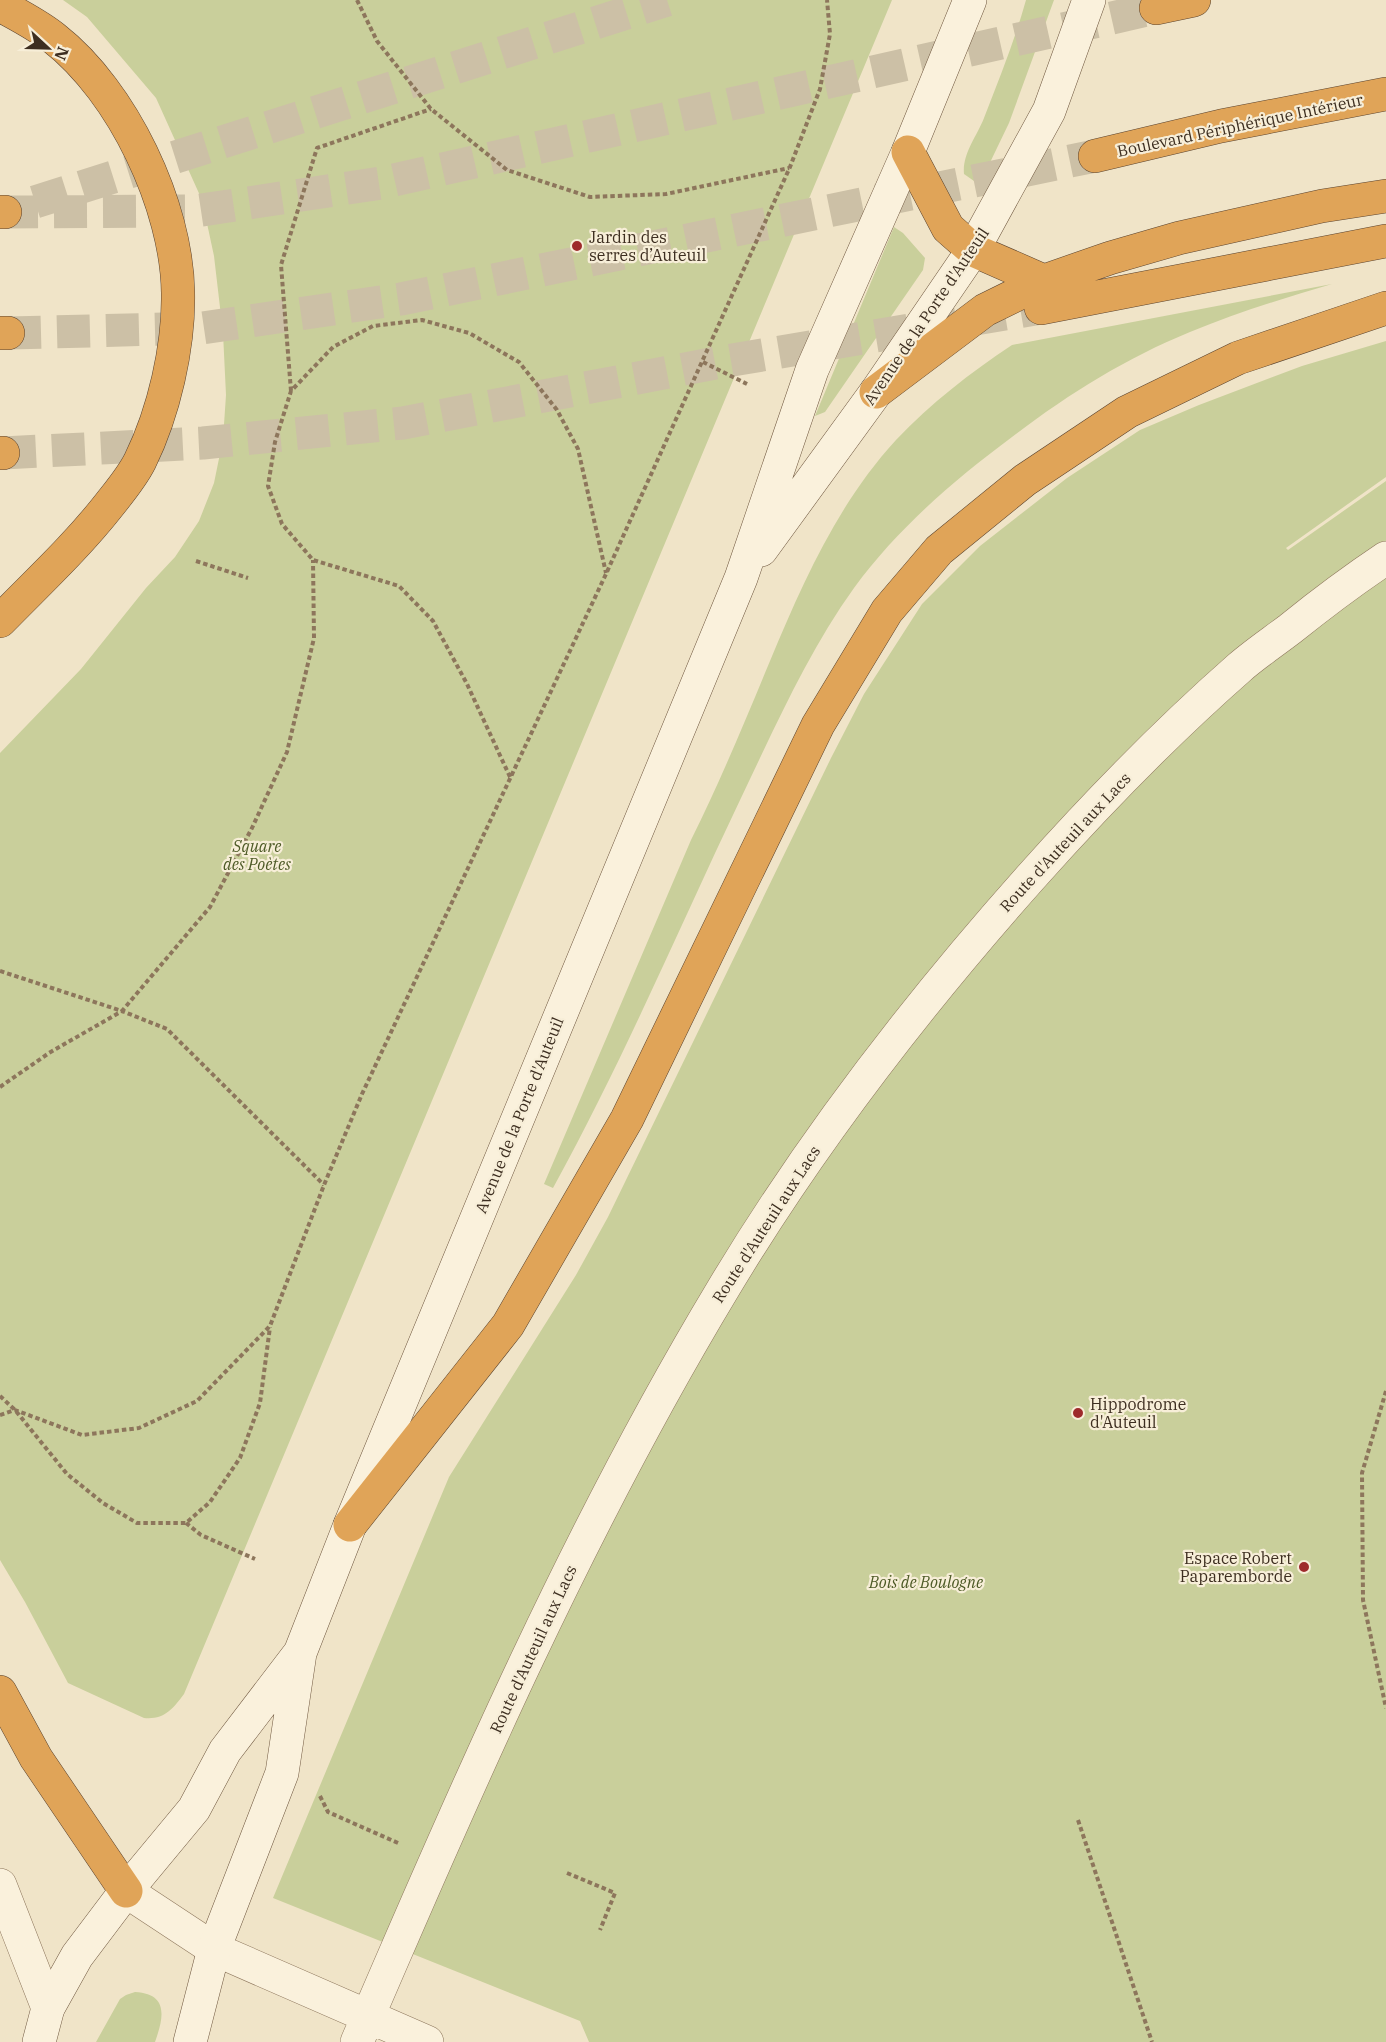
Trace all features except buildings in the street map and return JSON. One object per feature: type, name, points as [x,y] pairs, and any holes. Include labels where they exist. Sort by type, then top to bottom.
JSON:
[{"type":"highway","points":[[1156,8],[1194,0]]},
{"type":"highway","points":[[0,5],[55,38],[94,79],[133,134],[168,227],[178,291],[177,323],[172,356],[163,396],[140,460],[129,479],[89,531],[0,621]]},
{"type":"highway","name":"Boulevard Périphérique Intérieur","points":[[1095,156],[1221,126],[1386,94]]},
{"type":"highway","points":[[908,152],[948,228],[973,249],[1043,294]]},
{"type":"highway","points":[[1043,294],[1110,258],[1179,238],[1322,206],[1386,196]]},
{"type":"highway","points":[[876,392],[985,310],[1043,294],[1386,241]]},
{"type":"highway","points":[[350,1525],[508,1325],[627,1119],[818,725],[887,611],[939,550],[1025,480],[1126,412],[1238,357],[1386,308]]},
{"type":"highway","points":[[0,1692],[36,1758],[126,1891]]},
{"type":"main road","name":"Avenue de la Porte d'Auteuil","points":[[190,2042],[214,1949],[282,1773],[300,1653],[350,1525],[741,578],[812,370],[908,152],[970,0]]},
{"type":"main road","name":"Avenue de la Porte d'Auteuil","points":[[741,578],[876,392],[973,249],[1049,111],[1089,0]]},
{"type":"main road","name":"Route d'Auteuil aux Lacs","points":[[363,2029],[436,1860],[562,1583],[657,1403],[724,1286],[802,1166],[880,1056],[995,917],[1091,809],[1165,735],[1243,664],[1386,558]]},
{"type":"main road","name":"Avenue de la Porte d'Auteuil","points":[[39,2042],[48,2008],[77,1956],[126,1891],[194,1809],[225,1751],[300,1653]]},
{"type":"main road","points":[[0,1885],[48,2008]]},
{"type":"main road","points":[[126,1891],[214,1949],[363,2029],[427,2042]]},
{"type":"path","points":[[357,0],[377,41],[431,109],[507,170],[591,197],[666,194],[790,167]]},
{"type":"path","points":[[186,1523],[210,1502],[240,1458],[260,1403],[270,1326],[362,1094],[606,574],[790,167],[820,89],[830,34],[827,0]]},
{"type":"path","points":[[431,109],[317,148],[281,265],[291,391],[275,442],[268,486],[282,524],[313,560],[399,586],[433,621],[467,684],[510,777]]},
{"type":"path","points":[[291,391],[333,347],[373,326],[422,320],[469,333],[519,362],[557,410],[578,449],[606,574]]},
{"type":"path","points":[[702,362],[747,384]]},
{"type":"path","points":[[0,1087],[49,1053],[122,1011],[210,907],[252,828],[287,752],[314,638],[313,560]]},
{"type":"path","points":[[195,561],[249,578]]},
{"type":"path","points":[[0,971],[122,1011],[167,1029],[324,1185]]},
{"type":"path","points":[[0,1415],[15,1410],[82,1435],[139,1428],[197,1401],[270,1326]]},
{"type":"path","points":[[1386,1391],[1362,1473],[1363,1600],[1386,1708]]},
{"type":"path","points":[[0,1396],[15,1410],[67,1474],[103,1503],[137,1523],[186,1523],[201,1535],[255,1559]]},
{"type":"path","points":[[319,1795],[328,1812],[406,1846]]},
{"type":"path","points":[[1078,1820],[1152,2042]]},
{"type":"path","points":[[567,1873],[615,1893],[600,1930]]},
{"type":"green space","name":"Square des Poètes","points":[[63,0],[892,0],[184,1694],[163,1715],[151,1718],[144,1718],[68,1683],[0,1560],[0,753],[81,669],[146,588],[175,557],[199,521],[214,483],[223,439],[226,395],[223,333],[214,256],[202,200],[156,98],[87,17]]},
{"type":"green space","points":[[1026,0],[1054,0],[1009,123],[984,175],[974,181],[964,174],[965,159],[1001,74]]},
{"type":"green space","points":[[894,227],[903,233],[925,258],[923,270],[825,412],[815,416]]},
{"type":"green space","points":[[1332,284],[1260,306],[1190,332],[1143,353],[1098,378],[1033,421],[990,454],[927,506],[889,545],[837,612],[807,664],[579,1140],[553,1188],[544,1184],[691,840],[809,573],[856,490],[896,440],[951,389],[1012,345]]},
{"type":"green space","name":"Bois de Boulogne","points":[[1386,341],[1386,477],[1286,548],[1288,550],[1386,481],[1386,2042],[589,2042],[580,2021],[273,1898],[449,1477],[576,1275],[608,1217],[831,758],[864,694],[922,604],[980,546],[1067,478],[1140,430],[1302,366]]},
{"type":"green space","points":[[135,1992],[154,1997],[159,2003],[161,2017],[155,2042],[96,2042],[120,1999]]},
{"type":"tunnel","points":[[35,202],[667,0]]},
{"type":"tunnel","points":[[5,212],[195,211],[381,183],[1156,8]]},
{"type":"tunnel","points":[[8,333],[202,328],[401,299],[1095,156]]},
{"type":"tunnel","points":[[3,453],[203,443],[403,423],[721,362],[1041,308]]},
{"type":"place","name":"Jardin des serres d’Auteuil","points":[[577,246]]},
{"type":"place","name":"Hippodrome d'Auteuil","points":[[1078,1413]]},
{"type":"place","name":"Espace Robert Paparemborde","points":[[1304,1567]]}]
